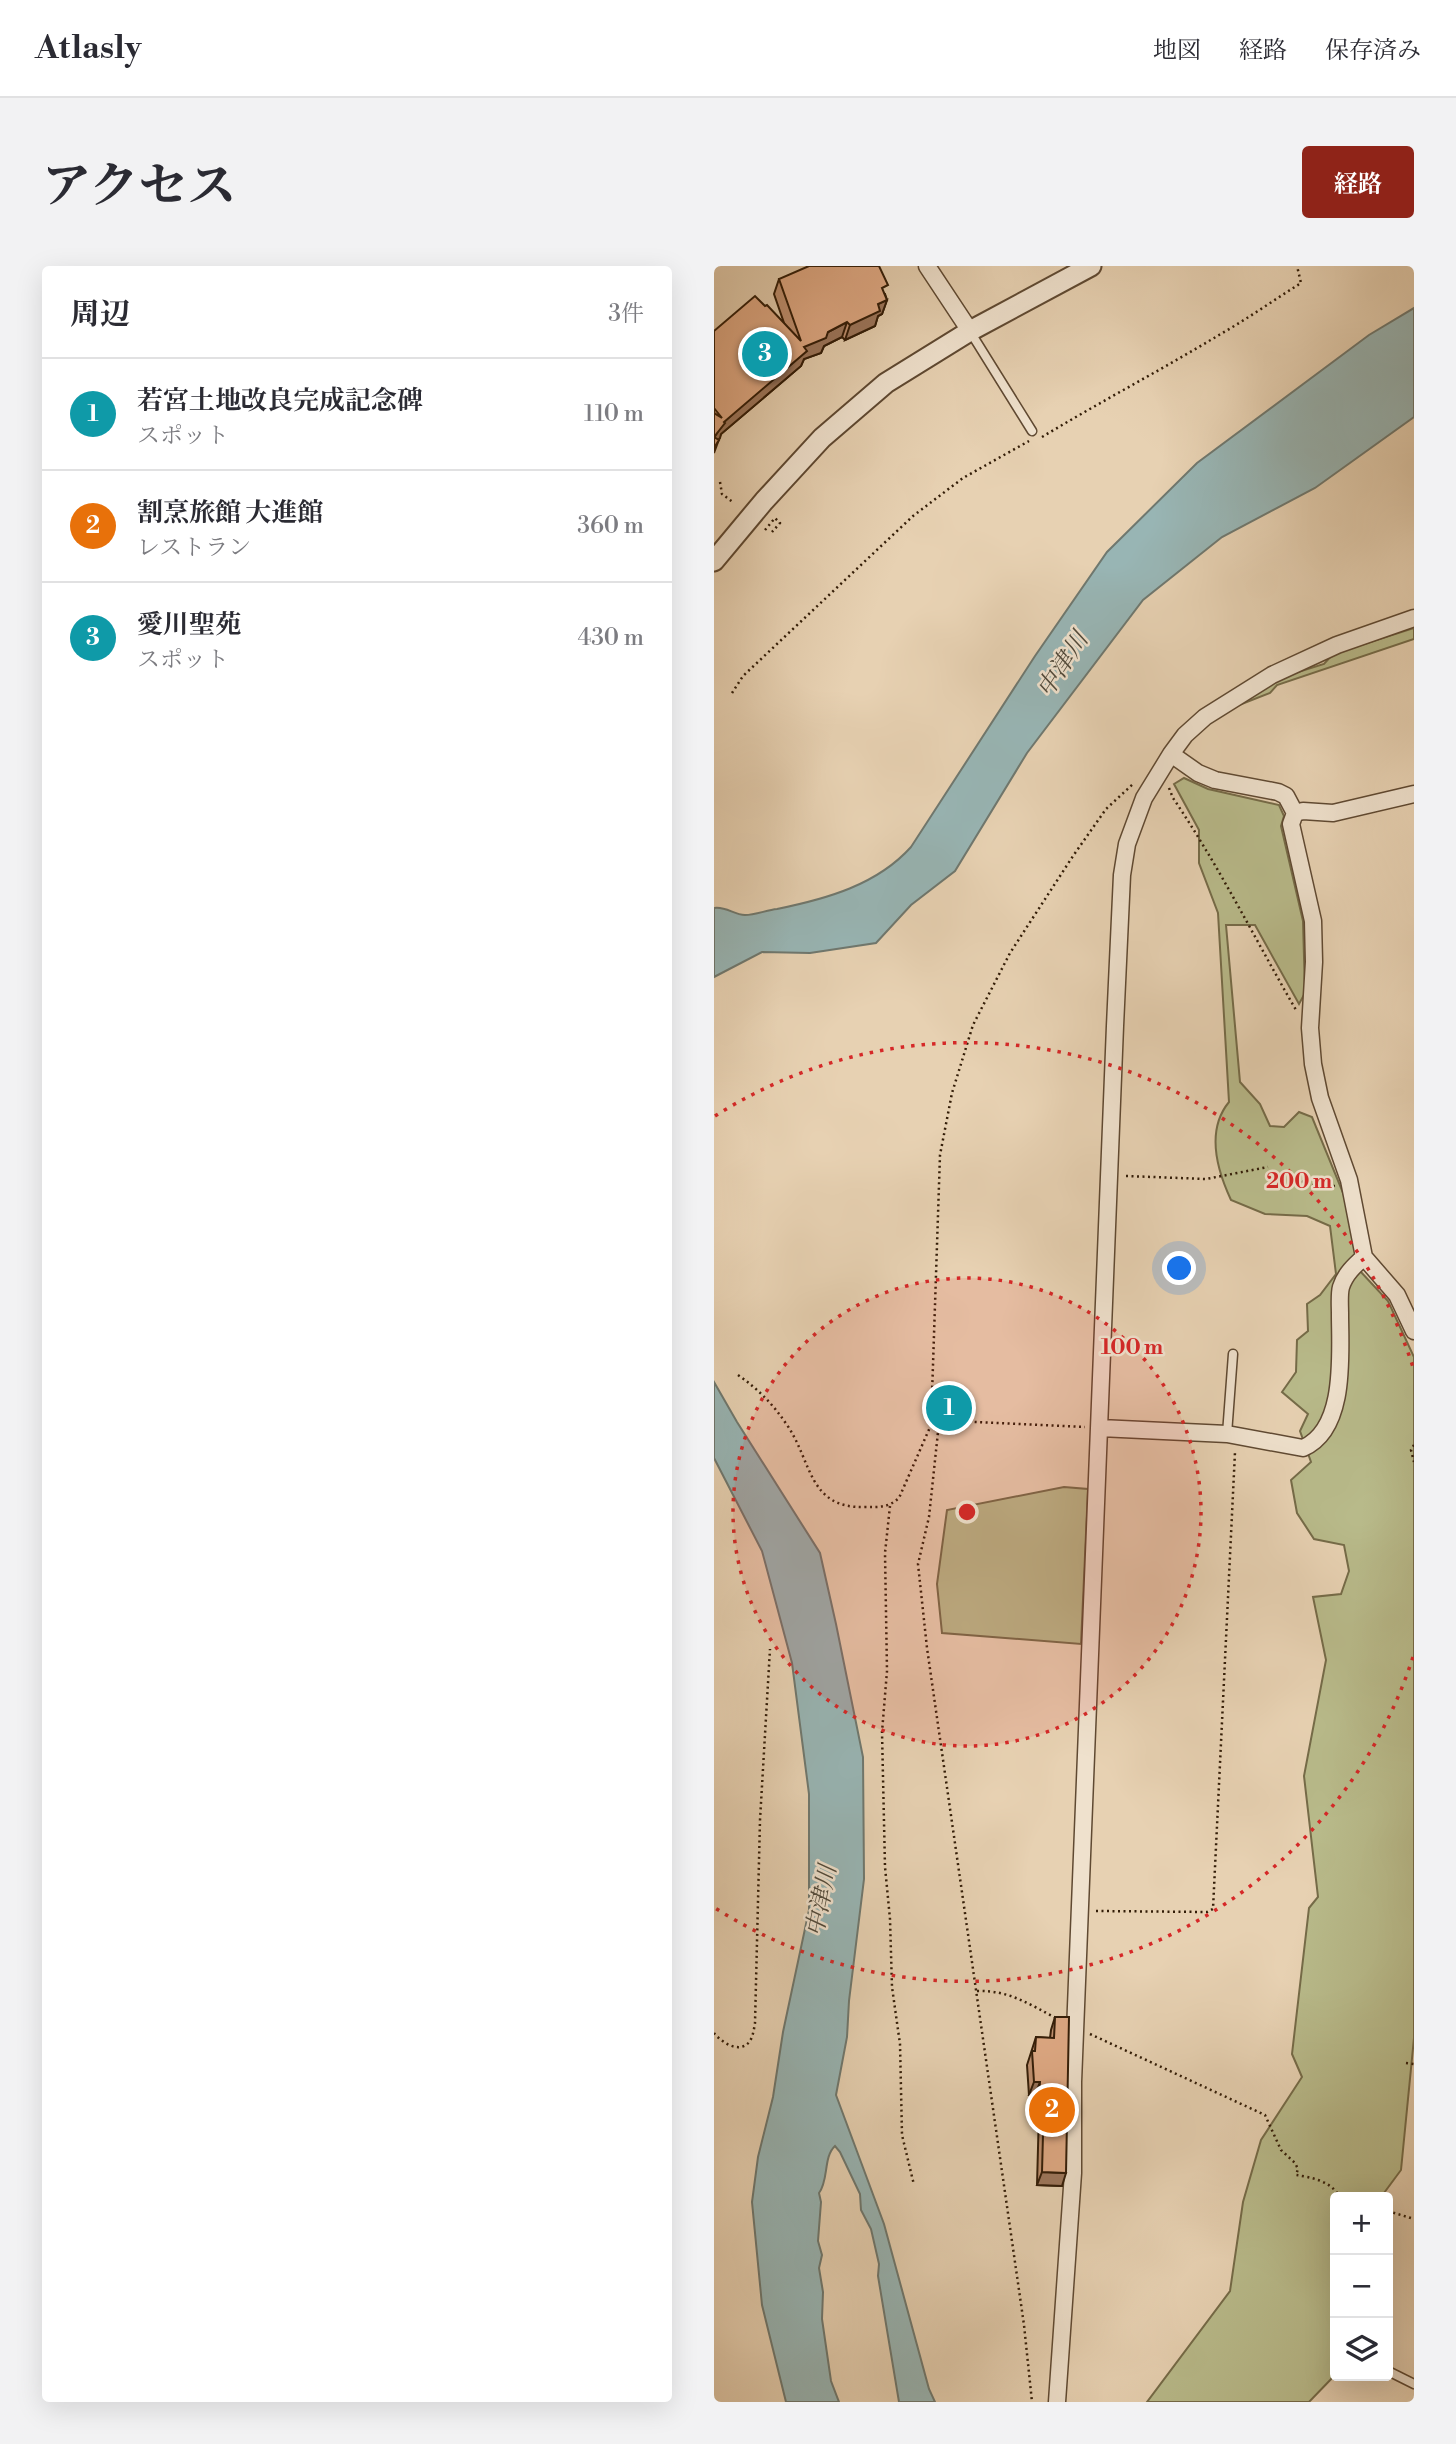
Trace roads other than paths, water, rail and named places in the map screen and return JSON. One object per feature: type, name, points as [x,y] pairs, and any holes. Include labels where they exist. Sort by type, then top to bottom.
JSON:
[{"type":"street","points":[[928,266],[970,331]]},
{"type":"street","points":[[714,561],[797,465],[852,410],[886,383],[970,331],[1091,266]]},
{"type":"street","points":[[1057,2402],[1073,2173],[1079,1911],[1122,874],[1127,844],[1144,799],[1171,754],[1185,735],[1205,717],[1272,675],[1337,645],[1414,618]]},
{"type":"street","points":[[1171,754],[1198,773],[1214,780],[1278,792],[1286,796],[1295,813],[1291,824],[1313,920],[1314,962],[1310,1028],[1312,1064],[1320,1098],[1337,1140],[1350,1185],[1364,1257],[1397,1295],[1414,1331]]},
{"type":"street","points":[[1295,813],[1333,813],[1414,794]]},
{"type":"street","points":[[1100,1428],[1231,1434],[1303,1448],[1318,1440],[1332,1412],[1340,1380],[1341,1287],[1353,1266],[1364,1257]]},
{"type":"lane","points":[[970,331],[977,338],[1032,431]]},
{"type":"lane","points":[[1231,1434],[1233,1354]]},
{"type":"lane","points":[[1393,2374],[1414,2384]]},
{"type":"water","name":"中津川","points":[[1414,308],[1414,417],[1315,488],[1222,537],[1143,600],[1027,753],[955,871],[911,905],[876,943],[810,953],[762,952],[714,977],[714,908],[749,915],[814,900],[867,881],[897,860],[911,847],[1035,656],[1107,552],[1197,463],[1369,335]]},
{"type":"water","name":"中津川","points":[[714,1382],[820,1553],[836,1624],[863,1757],[864,1879],[847,2037],[836,2095],[884,2224],[929,2389],[935,2402],[899,2402],[878,2276],[879,2264],[871,2229],[861,2210],[860,2194],[835,2146],[829,2156],[819,2193],[821,2202],[818,2241],[822,2255],[819,2268],[823,2292],[822,2319],[831,2381],[839,2402],[786,2402],[762,2305],[752,2202],[758,2157],[773,2097],[783,2032],[809,1910],[809,1794],[792,1663],[762,1551],[714,1458]]},
{"type":"place","name":"愛川聖苑","points":[[765,354]]},
{"type":"place","name":"若宮土地改良完成記念碑","points":[[949,1408]]},
{"type":"place","name":"割烹旅館 大進館","points":[[1052,2110]]}]
